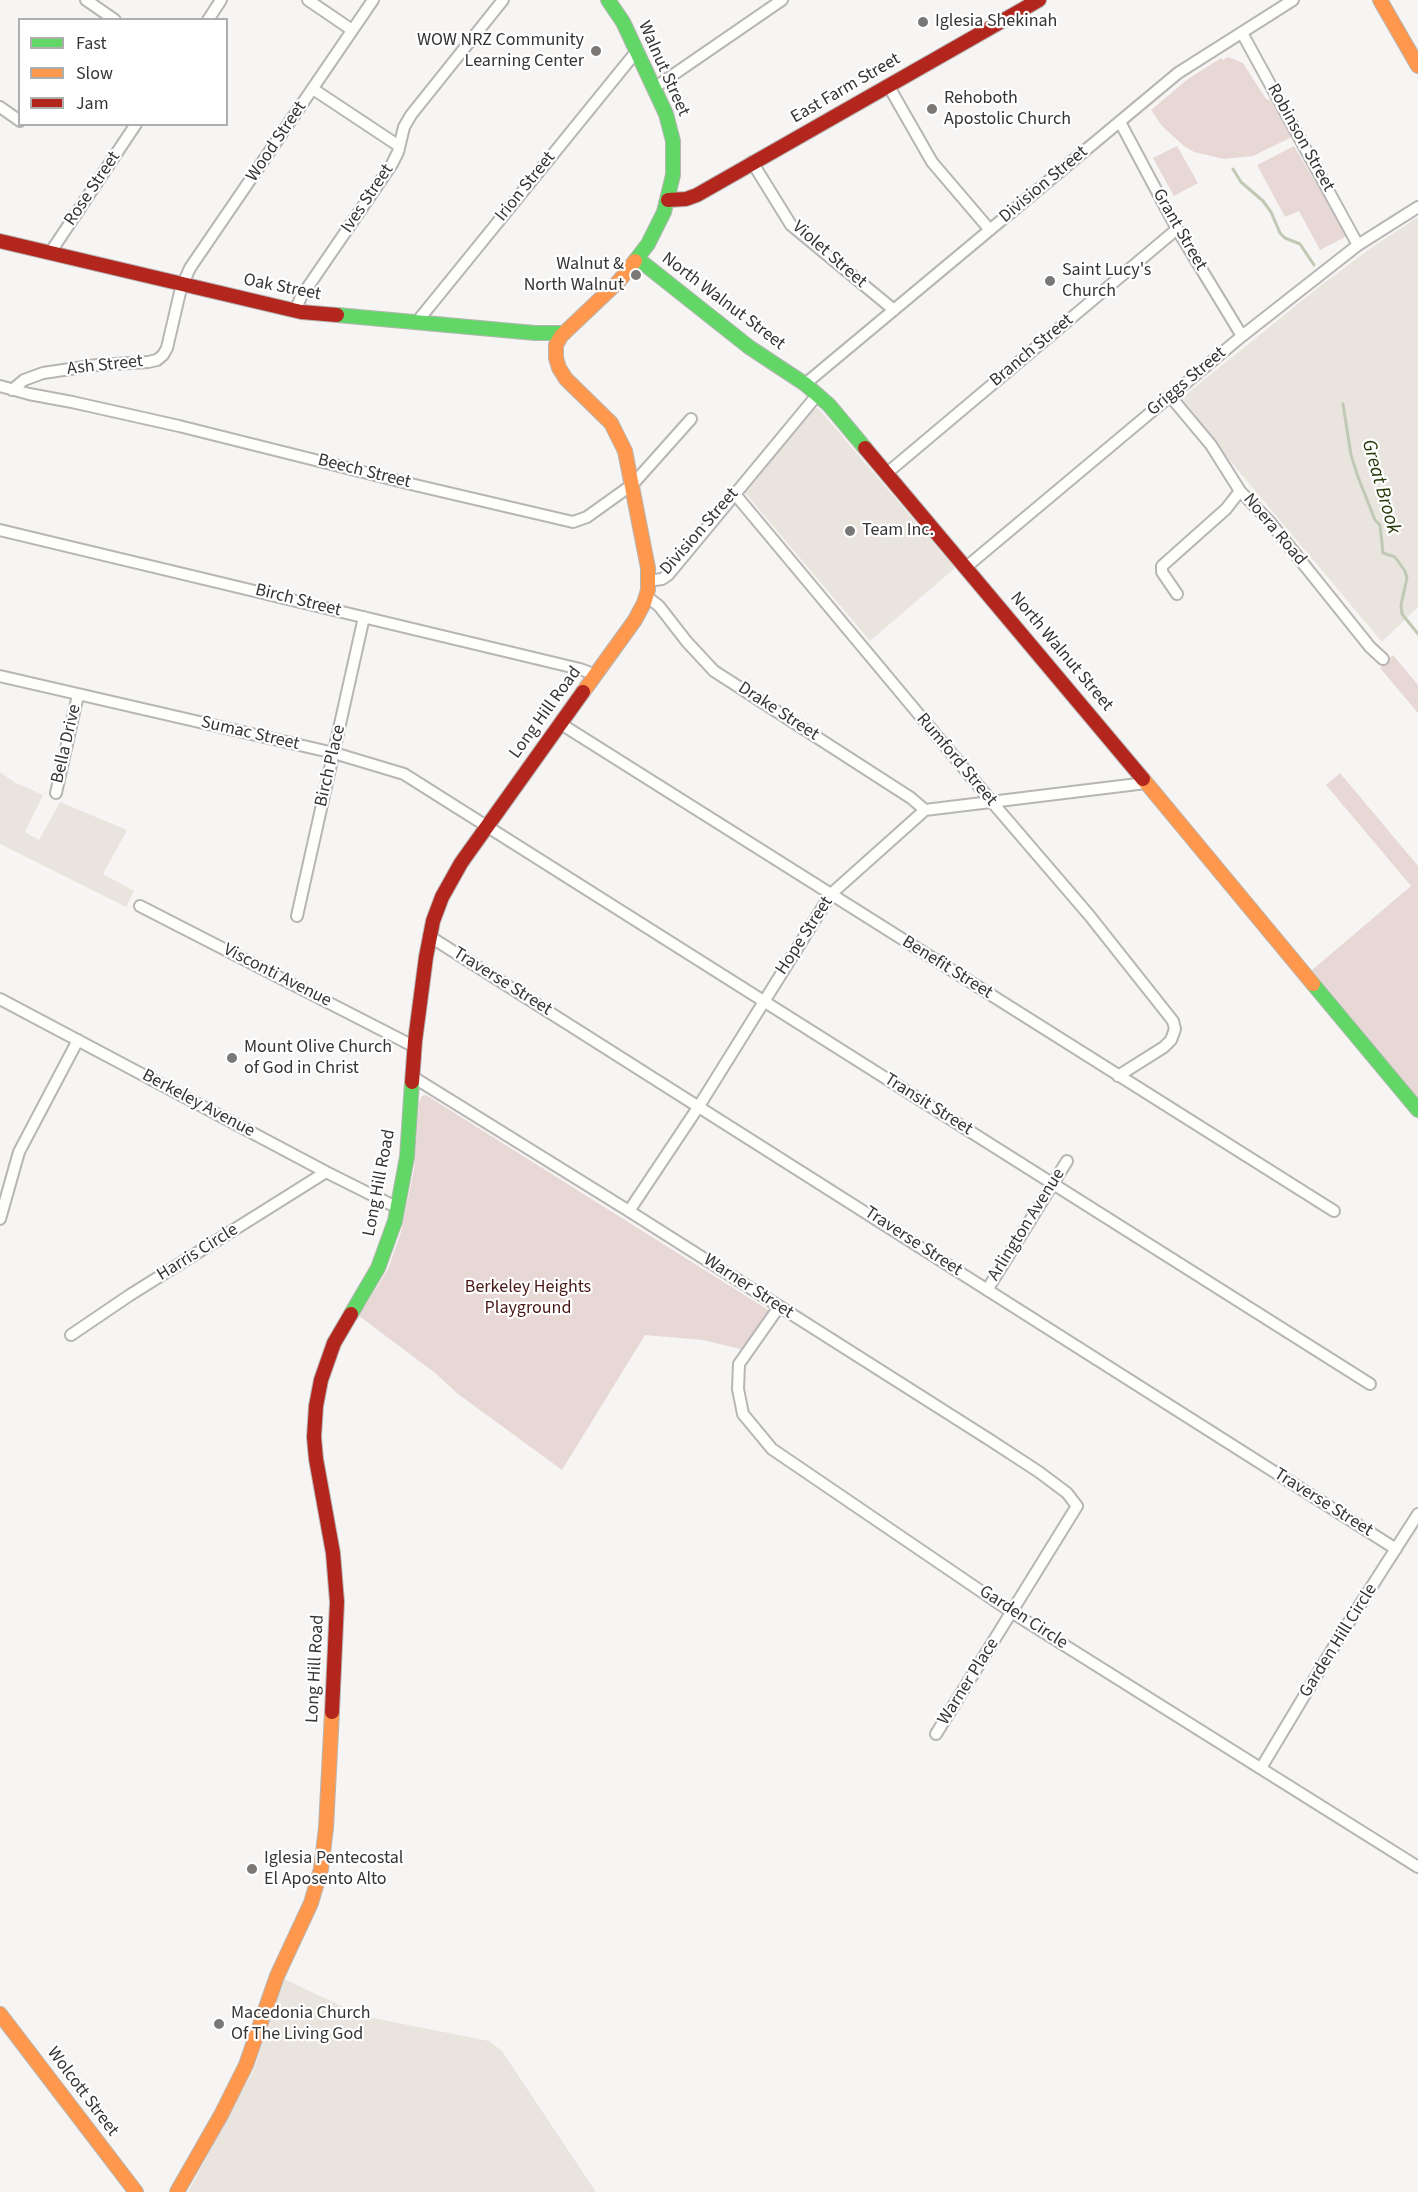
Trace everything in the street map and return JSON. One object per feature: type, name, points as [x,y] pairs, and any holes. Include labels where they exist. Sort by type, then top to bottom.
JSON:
[{"type":"main road","name":"Walnut Street","points":[[564,333],[619,281],[638,259],[652,238],[668,200],[673,175],[673,141],[666,114],[618,13],[608,0]]},
{"type":"main road","name":"East Farm Street","points":[[668,200],[692,197],[1039,0]]},
{"type":"main road","points":[[1380,0],[1412,44],[1418,66]]},
{"type":"main road","name":"Oak Street","points":[[0,241],[295,311],[535,333],[564,333]]},
{"type":"main road","name":"North Walnut Street","points":[[638,259],[749,347],[818,394],[1010,618],[1418,1110]]},
{"type":"main road","name":"Long Hill Road","points":[[177,2192],[221,2115],[246,2065],[273,1985],[311,1903],[321,1869],[326,1828],[337,1602],[333,1553],[315,1448],[316,1406],[328,1355],[344,1323],[378,1268],[392,1233],[407,1157],[415,1047],[429,936],[446,890],[487,826],[638,615],[646,596],[648,581],[628,459],[614,428],[600,410],[570,383],[559,368],[556,361],[556,345],[564,333]]},
{"type":"main road","name":"Wolcott Street","points":[[0,2014],[136,2192]]},
{"type":"street","points":[[86,0],[112,18]]},
{"type":"street","points":[[209,18],[221,0]]},
{"type":"street","points":[[308,0],[352,30]]},
{"type":"street","name":"Wood Street","points":[[182,285],[190,268],[373,0]]},
{"type":"street","name":"Ives Street","points":[[295,311],[302,297],[392,164],[404,127],[411,115],[503,0]]},
{"type":"street","points":[[654,88],[782,0]]},
{"type":"street","name":"Division Street","points":[[806,384],[1179,73],[1293,0]]},
{"type":"street","name":"Robinson Street","points":[[1242,33],[1358,244]]},
{"type":"street","name":"Irion Street","points":[[416,323],[636,52]]},
{"type":"street","points":[[888,85],[932,162],[990,230]]},
{"type":"street","points":[[313,89],[399,146]]},
{"type":"street","points":[[0,107],[18,120]]},
{"type":"street","name":"Grant Street","points":[[1120,122],[1177,229],[1242,336]]},
{"type":"street","name":"Rose Street","points":[[50,253],[135,126]]},
{"type":"street","name":"Violet Street","points":[[752,162],[791,225],[894,310]]},
{"type":"street","name":"Griggs Street","points":[[965,568],[1242,336],[1358,244],[1418,207]]},
{"type":"street","name":"Branch Street","points":[[886,473],[1177,229]]},
{"type":"street","name":"Ash Street","points":[[12,390],[24,380],[43,373],[97,365],[157,360],[167,348],[182,285]]},
{"type":"street","name":"Beech Street","points":[[0,386],[179,426],[577,522],[587,518],[633,484],[691,419]]},
{"type":"street","name":"Division Street","points":[[648,581],[662,579],[668,575],[818,394]]},
{"type":"street","name":"Noera Road","points":[[1170,396],[1211,445],[1240,490],[1269,521],[1370,647],[1383,659]]},
{"type":"street","points":[[1177,594],[1161,569],[1165,562],[1226,509],[1240,490]]},
{"type":"street","name":"Rumford Street","points":[[734,493],[1089,915],[1173,1021],[1175,1029],[1171,1040],[1164,1047],[1118,1076]]},
{"type":"street","name":"Birch Street","points":[[0,530],[580,669],[596,675]]},
{"type":"street","name":"Drake Street","points":[[646,596],[659,606],[687,642],[714,671],[911,798],[925,810]]},
{"type":"street","name":"Birch Place","points":[[297,916],[364,617]]},
{"type":"street","name":"Sumac Street","points":[[0,676],[334,753],[404,774],[487,826]]},
{"type":"street","name":"Bella Drive","points":[[56,793],[78,695]]},
{"type":"street","name":"Benefit Street","points":[[561,724],[1334,1211]]},
{"type":"street","points":[[925,810],[1146,783]]},
{"type":"street","name":"Hope Street","points":[[629,1211],[699,1106],[831,894],[925,810]]},
{"type":"street","name":"Transit Street","points":[[487,826],[1370,1384]]},
{"type":"street","name":"Visconti Avenue","points":[[140,906],[415,1047]]},
{"type":"street","name":"Traverse Street","points":[[429,936],[1396,1549]]},
{"type":"street","name":"Berkeley Avenue","points":[[0,999],[398,1208]]},
{"type":"street","points":[[0,1219],[19,1152],[78,1040]]},
{"type":"street","name":"Warner Street","points":[[413,1077],[629,1211],[1039,1472],[1067,1493],[1077,1506]]},
{"type":"street","name":"Arlington Avenue","points":[[987,1290],[1067,1161]]},
{"type":"street","name":"Harris Circle","points":[[71,1335],[130,1295],[326,1172]]},
{"type":"street","name":"Garden Circle","points":[[779,1307],[739,1364],[738,1389],[743,1414],[778,1454],[1013,1613],[1418,1867]]},
{"type":"street","name":"Warner Place","points":[[936,1734],[1013,1613],[1077,1506]]},
{"type":"street","name":"Garden Hill Circle","points":[[1261,1768],[1418,1514]]},
{"type":"shaded area","points":[[1418,217],[1418,607],[1382,642],[1179,400],[1320,286]]},
{"type":"shaded area","name":"Team Inc.","points":[[818,408],[955,568],[870,641],[745,493],[813,409]]},
{"type":"shaded area","points":[[0,772],[14,782],[43,795],[25,832],[39,840],[60,802],[127,830],[103,874],[134,891],[126,907],[0,844]]},
{"type":"shaded area","points":[[284,1979],[363,2016],[489,2041],[502,2051],[596,2192],[188,2192],[254,2069]]},
{"type":"green space","points":[[1228,57],[1243,63],[1266,99],[1270,100],[1292,137],[1253,156],[1224,159],[1194,152],[1162,126],[1151,110],[1188,79],[1221,58],[1223,60]]},
{"type":"green space","points":[[1177,146],[1198,183],[1174,196],[1153,158]]},
{"type":"green space","points":[[1294,146],[1347,236],[1320,250],[1299,211],[1285,217],[1257,165]]},
{"type":"green space","points":[[1393,655],[1418,685],[1418,713],[1380,668]]},
{"type":"green space","points":[[1340,773],[1418,866],[1418,1098],[1312,970],[1411,886],[1326,785]]},
{"type":"green space","name":"Berkeley Heights Playground","points":[[426,1095],[773,1313],[749,1351],[703,1340],[645,1335],[562,1470],[458,1394],[435,1373],[359,1316],[388,1269],[401,1232],[414,1170],[419,1102],[422,1096]]},
{"type":"waterway","name":"Great Brook","points":[[1233,169],[1241,182],[1263,201],[1271,212],[1280,233],[1285,238],[1300,244],[1314,265]]},
{"type":"waterway","name":"Great Brook","points":[[1343,404],[1351,455],[1375,520],[1380,525],[1383,553],[1395,557],[1407,578],[1401,605],[1402,614],[1418,634]]},
{"type":"traffic: fast","points":[[608,0],[623,22],[666,114],[673,141],[673,175],[664,212],[648,244],[635,261]]},
{"type":"traffic: fast","points":[[638,259],[749,347],[805,384],[829,405],[865,448]]},
{"type":"traffic: fast","points":[[337,315],[535,333],[564,333]]},
{"type":"traffic: fast","points":[[1313,984],[1418,1110]]},
{"type":"traffic: fast","points":[[351,1314],[378,1268],[395,1221],[407,1157],[412,1082]]},
{"type":"traffic: slow","points":[[1380,0],[1418,66]]},
{"type":"traffic: slow","points":[[583,692],[635,620],[644,603],[648,590],[648,568],[625,451],[611,423],[566,379],[556,358],[556,345],[561,336],[619,281],[635,261]]},
{"type":"traffic: slow","points":[[1143,779],[1313,984]]},
{"type":"traffic: slow","points":[[177,2192],[221,2115],[246,2065],[277,1976],[311,1903],[321,1869],[326,1828],[332,1712]]},
{"type":"traffic: slow","points":[[0,2014],[136,2192]]},
{"type":"traffic: jam","points":[[668,200],[686,199],[697,195],[1039,0]]},
{"type":"traffic: jam","points":[[0,241],[301,312],[337,315]]},
{"type":"traffic: jam","points":[[865,448],[1143,779]]},
{"type":"traffic: jam","points":[[412,1082],[426,957],[433,921],[442,897],[461,863],[583,692]]},
{"type":"traffic: jam","points":[[332,1712],[337,1602],[333,1553],[314,1437],[321,1380],[334,1343],[351,1314]]},
{"type":"place","name":"Iglesia Shekinah","points":[[923,22]]},
{"type":"place","name":"WOW NRZ Community Learning Center","points":[[596,51]]},
{"type":"place","name":"Rehoboth Apostolic Church","points":[[932,109]]},
{"type":"place","name":"Walnut & North Walnut","points":[[636,275]]},
{"type":"place","name":"Saint Lucy's Church","points":[[1050,281]]},
{"type":"place","name":"Team Inc.","points":[[850,531]]},
{"type":"place","name":"Mount Olive Church of God in Christ","points":[[232,1058]]},
{"type":"place","name":"Iglesia Pentecostal El Aposento Alto","points":[[252,1869]]},
{"type":"place","name":"Macedonia Church Of The Living God","points":[[219,2024]]}]
